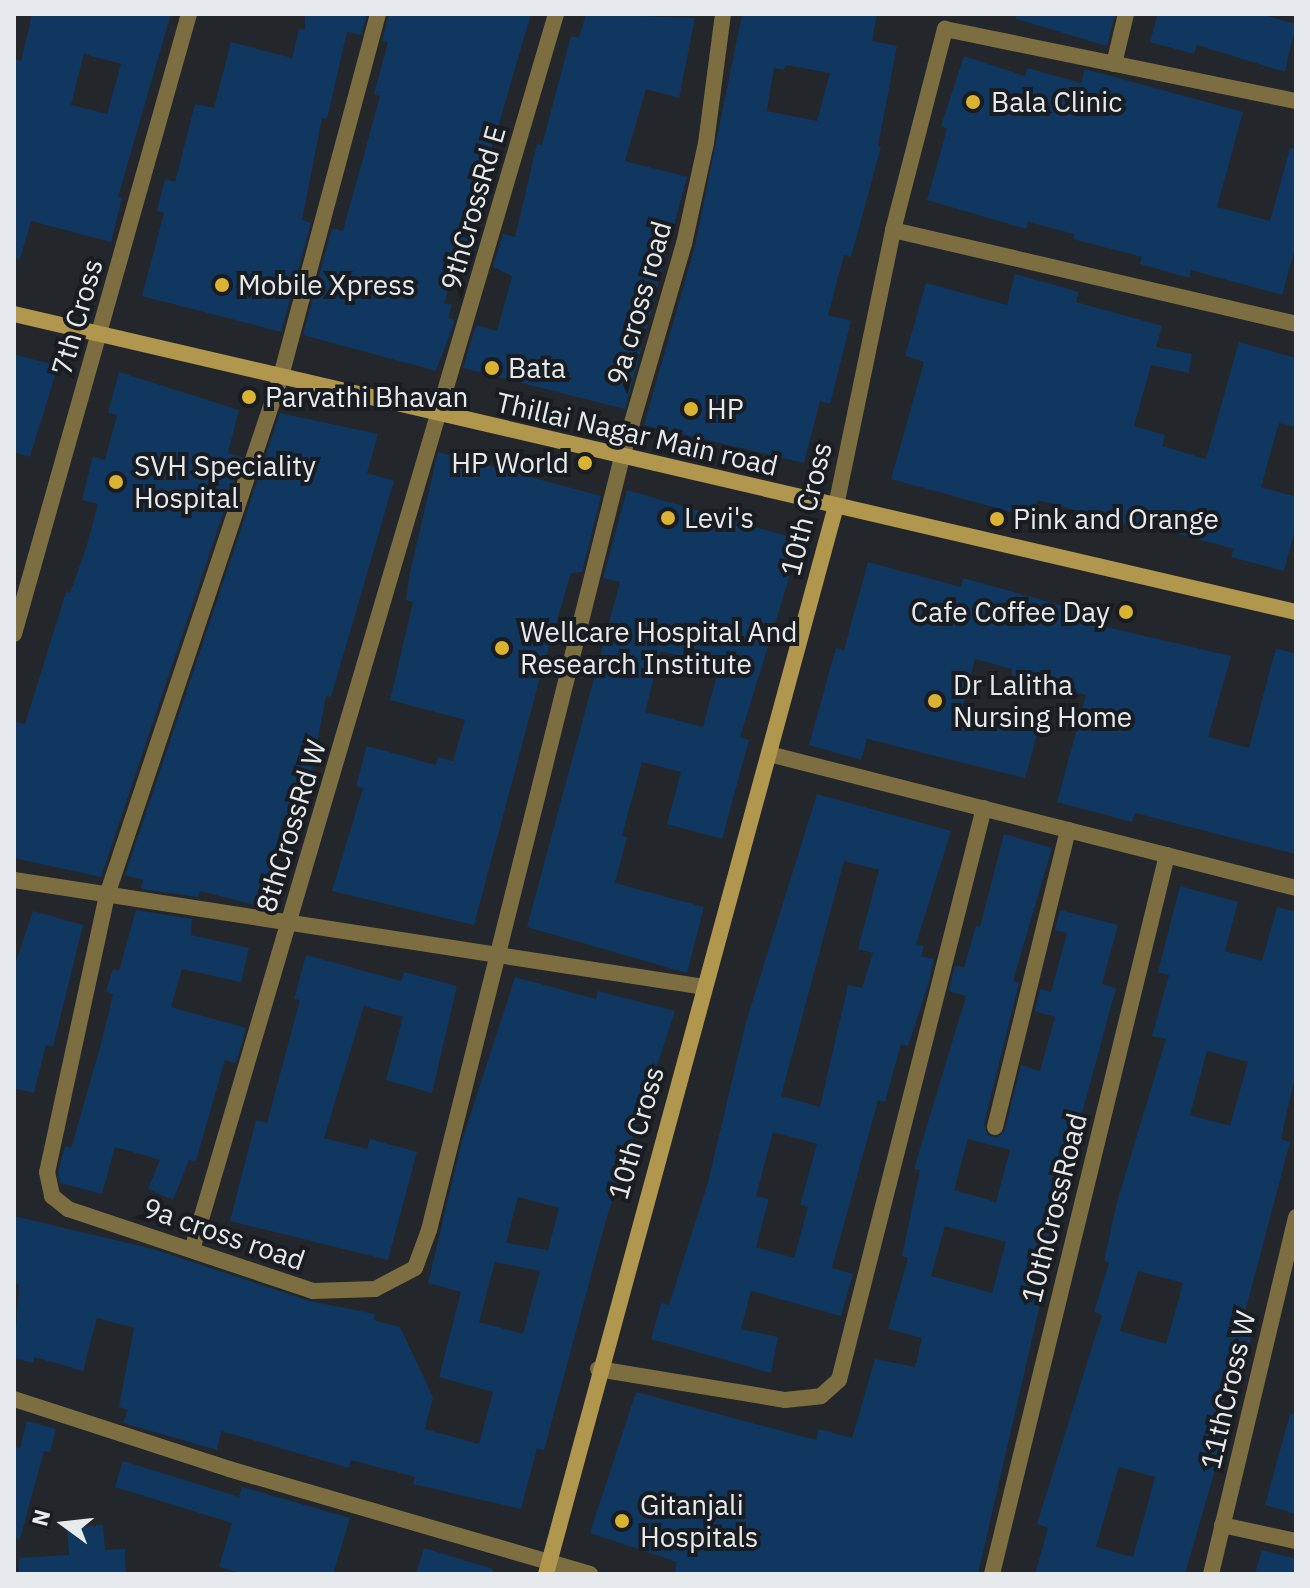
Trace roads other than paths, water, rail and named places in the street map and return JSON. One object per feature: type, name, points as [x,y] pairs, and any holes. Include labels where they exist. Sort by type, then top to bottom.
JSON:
[{"type":"street","name":"7th Cross","points":[[14,634],[189,14]]},
{"type":"street","name":"9a cross road","points":[[378,14],[280,379],[107,895],[47,1172],[52,1196],[68,1209],[313,1291],[375,1289],[415,1268],[429,1230],[495,955],[622,457],[684,244],[706,143],[723,14]]},
{"type":"street","name":"9thCrossRd E","points":[[440,415],[556,14]]},
{"type":"street","points":[[1114,64],[1126,14]]},
{"type":"street","name":"10th Cross","points":[[548,1568],[598,1369],[836,506],[893,230],[947,22],[1114,64],[1296,101]]},
{"type":"street","points":[[893,230],[1296,324]]},
{"type":"street","name":"Thillai Nagar Main road","points":[[14,314],[98,337],[1296,612]]},
{"type":"street","name":"8thCrossRd W","points":[[192,1250],[440,415]]},
{"type":"street","points":[[769,754],[1296,888]]},
{"type":"street","points":[[598,1369],[785,1400],[821,1396],[839,1380],[984,808]]},
{"type":"street","points":[[995,1127],[1068,830]]},
{"type":"street","name":"10thCrossRoad","points":[[992,1574],[1167,855]]},
{"type":"street","points":[[14,880],[704,987]]},
{"type":"street","name":"11thCross W","points":[[1211,1574],[1296,1217]]},
{"type":"street","points":[[14,1399],[548,1568],[590,1574]]},
{"type":"street","points":[[1222,1525],[1296,1541]]},
{"type":"place","name":"Bala Clinic","points":[[973,102]]},
{"type":"place","name":"Mobile Xpress","points":[[222,285]]},
{"type":"place","name":"Bata","points":[[492,368]]},
{"type":"place","name":"Parvathi Bhavan","points":[[249,397]]},
{"type":"place","name":"HP","points":[[691,409]]},
{"type":"place","name":"HP World","points":[[585,463]]},
{"type":"place","name":"SVH Speciality Hospital","points":[[116,482]]},
{"type":"place","name":"Levi's","points":[[668,518]]},
{"type":"place","name":"Pink and Orange","points":[[997,519]]},
{"type":"place","name":"Cafe Coffee Day","points":[[1126,612]]},
{"type":"place","name":"Wellcare Hospital And Research Institute","points":[[502,648]]},
{"type":"place","name":"Dr Lalitha Nursing Home","points":[[935,701]]},
{"type":"place","name":"Gitanjali Hospitals","points":[[622,1521]]}]
